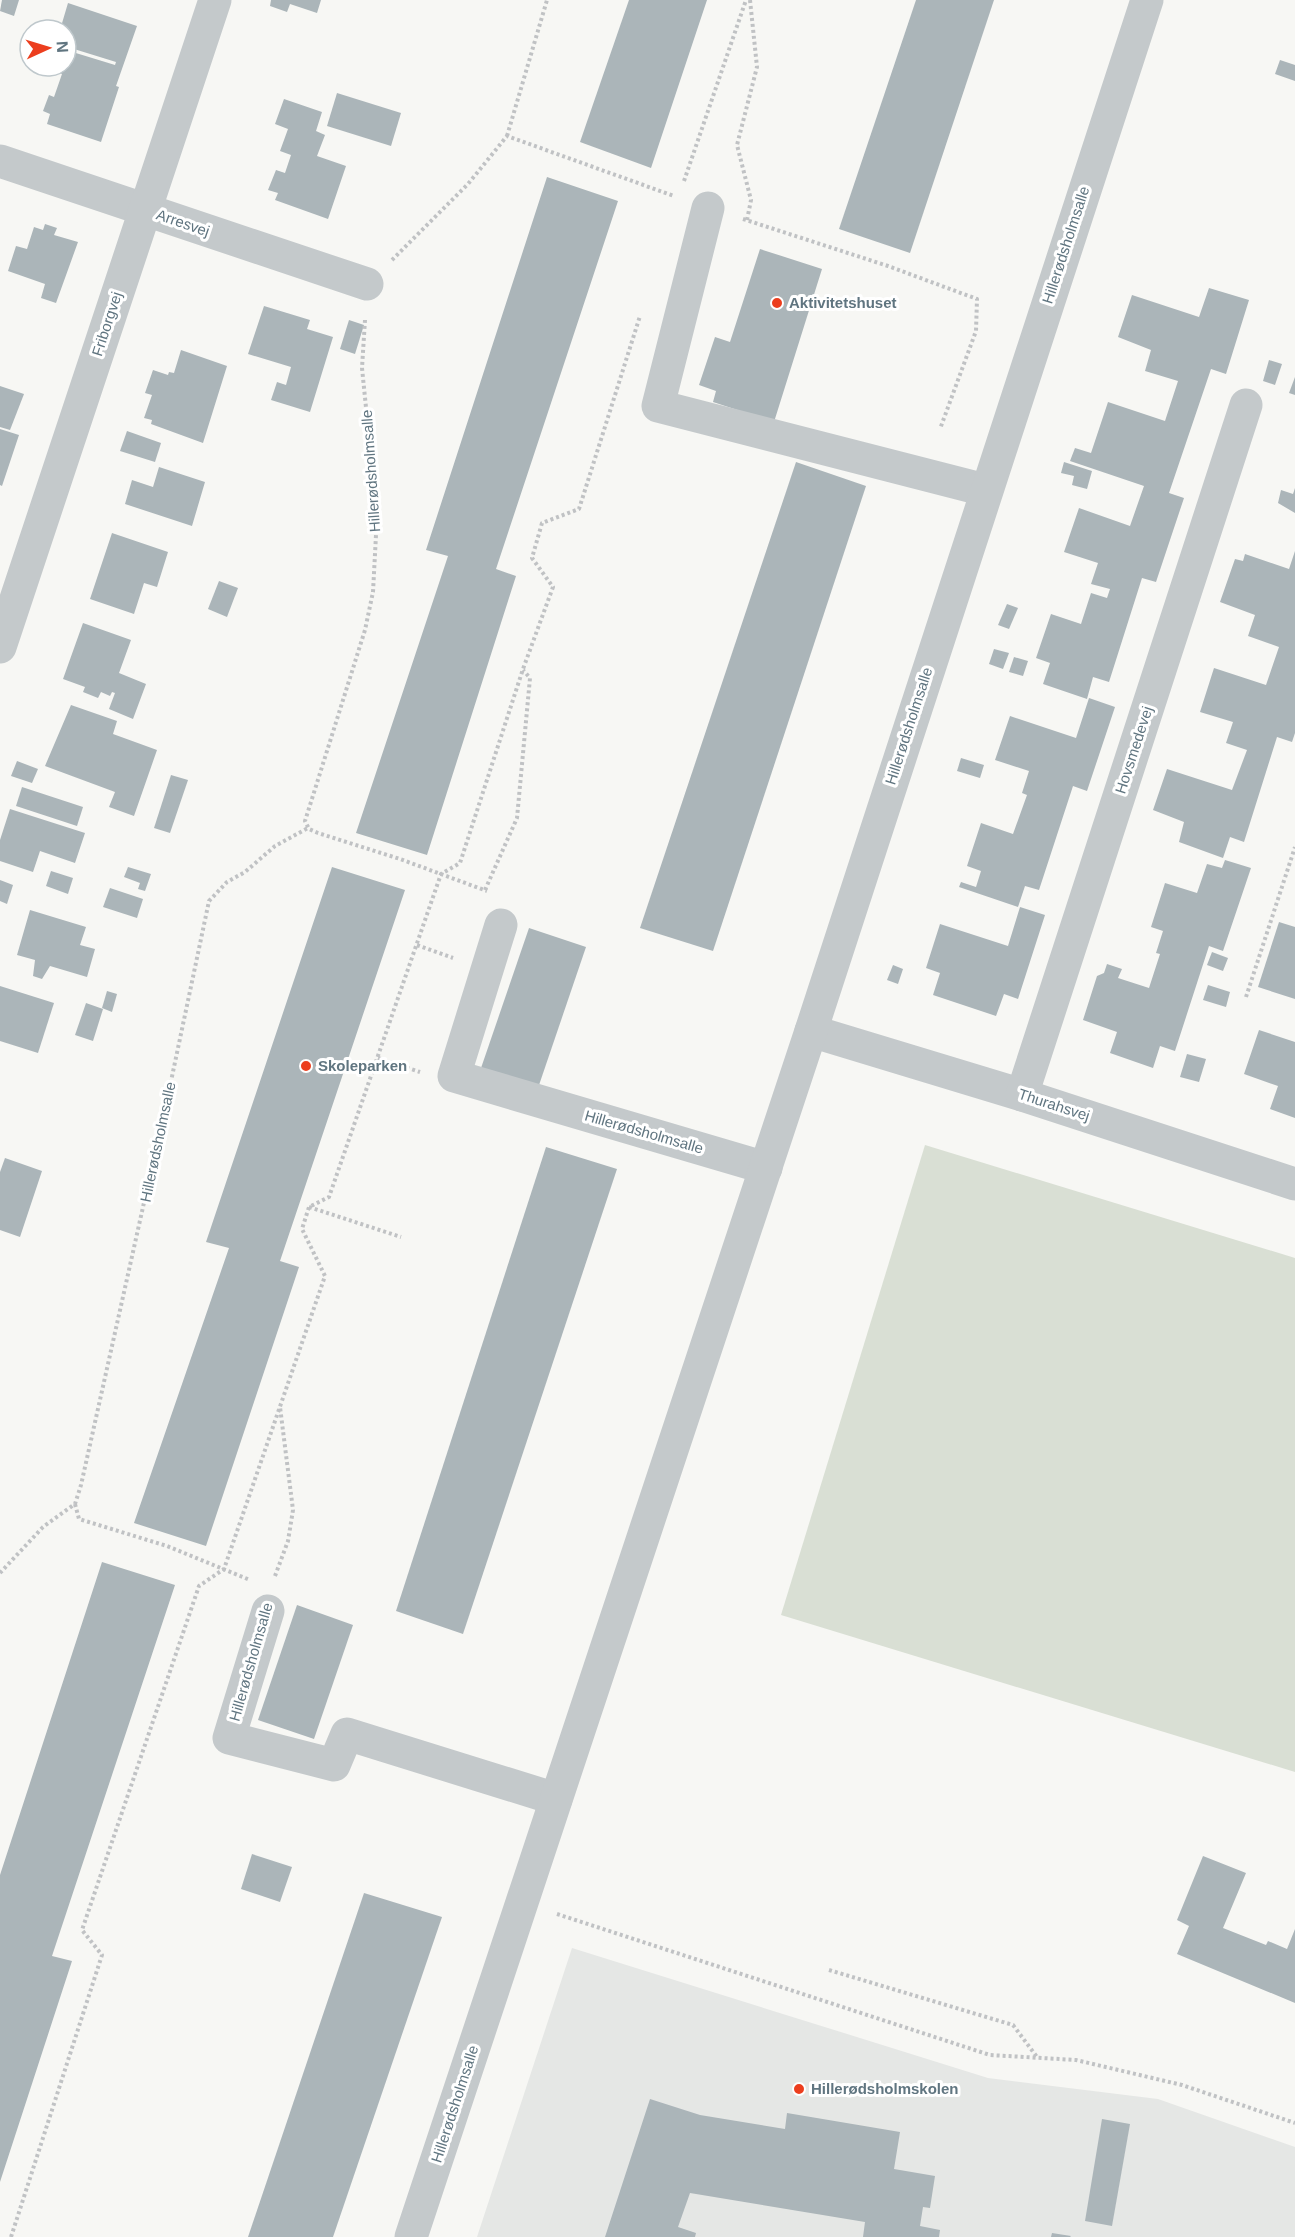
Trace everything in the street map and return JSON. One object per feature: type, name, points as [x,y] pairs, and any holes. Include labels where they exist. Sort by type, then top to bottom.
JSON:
[{"type":"street","name":"Friborgvej","points":[[0,648],[214,0]]},
{"type":"street","name":"Hillerødsholmsalle","points":[[411,2237],[811,1032],[985,490],[1147,0]]},
{"type":"street","name":"Arresvej","points":[[0,161],[367,284]]},
{"type":"street","points":[[708,208],[658,406],[985,490]]},
{"type":"street","name":"Hovsmedevej","points":[[1023,1095],[1246,405]]},
{"type":"street","name":"Hillerødsholmsalle","points":[[501,925],[454,1076],[766,1168]]},
{"type":"street","name":"Thurahsvej","points":[[811,1032],[1023,1095],[1295,1184]]},
{"type":"street","name":"Hillerødsholmsalle","points":[[269,1600],[229,1738],[334,1765],[347,1734],[556,1799]]},
{"type":"path","points":[[367,284],[468,184],[507,136],[547,0]]},
{"type":"path","points":[[678,197],[748,0]]},
{"type":"path","points":[[747,220],[751,200],[737,145],[757,67],[748,0]]},
{"type":"path","points":[[507,136],[708,208],[888,266],[977,300],[976,331],[940,429]]},
{"type":"path","name":"Hillerødsholmsalle","points":[[269,1600],[224,1569],[167,1546],[95,1526],[79,1519],[75,1504],[96,1420],[209,901],[227,882],[245,872],[275,846],[308,828],[305,821],[308,809],[365,630],[374,592],[376,516],[362,368],[367,284]]},
{"type":"path","points":[[11,2237],[102,1955],[82,1930],[199,1586],[224,1569],[325,1276],[302,1228],[309,1207],[329,1197],[441,874],[460,862],[523,669],[553,587],[532,558],[542,523],[579,509],[642,309]]},
{"type":"path","points":[[485,890],[517,818],[530,678],[523,669]]},
{"type":"path","points":[[308,828],[335,840],[507,898],[501,925]]},
{"type":"path","points":[[1246,998],[1295,847]]},
{"type":"path","points":[[309,1207],[401,1237]]},
{"type":"path","points":[[269,1600],[288,1541],[293,1510],[280,1406]]},
{"type":"path","points":[[0,1573],[43,1527],[75,1504]]},
{"type":"path","points":[[522,1902],[990,2055],[1076,2060],[1182,2085],[1295,2123]]},
{"type":"path","points":[[829,1970],[1013,2025],[1037,2058]]},
{"type":"shaded area","points":[[925,1145],[1295,1258],[1295,1772],[781,1615]]},
{"type":"shaded area","name":"Hillerødsholmskolen","points":[[572,1948],[988,2078],[1158,2099],[1295,2147],[1295,2237],[477,2237]]},
{"type":"building","points":[[2,0],[19,0],[14,16],[0,11]]},
{"type":"building","points":[[271,0],[321,0],[317,13],[290,4],[287,12],[270,6]]},
{"type":"building","points":[[629,0],[707,0],[651,168],[580,142]]},
{"type":"building","points":[[916,0],[994,0],[910,253],[839,229]]},
{"type":"building","points":[[68,3],[137,26],[116,86],[119,87],[101,142],[47,124],[50,114],[43,111],[49,95],[54,97],[61,78],[78,78],[78,54],[115,65],[116,62],[78,50],[78,18],[64,18]]},
{"type":"building","points":[[1280,60],[1295,65],[1295,81],[1275,74]]},
{"type":"building","points":[[337,93],[401,113],[391,146],[327,126]]},
{"type":"building","points":[[284,99],[322,112],[316,131],[325,135],[317,156],[346,166],[328,219],[275,200],[278,193],[268,190],[276,170],[285,173],[291,155],[280,151],[288,129],[275,124]]},
{"type":"building","points":[[547,177],[618,201],[496,569],[516,576],[427,855],[356,833],[448,556],[426,550]]},
{"type":"building","points":[[45,224],[57,228],[54,235],[78,242],[56,303],[41,298],[45,284],[8,271],[16,246],[27,249],[34,227],[43,230]]},
{"type":"building","name":"Aktivitetshuset","points":[[760,249],[822,269],[774,422],[713,402],[716,391],[699,385],[715,337],[730,342]]},
{"type":"building","points":[[1209,288],[1249,300],[1226,374],[1211,369],[1169,493],[1184,498],[1156,582],[1142,578],[1109,682],[1093,677],[1087,699],[1043,684],[1050,663],[1036,658],[1051,614],[1081,624],[1091,593],[1107,598],[1110,589],[1091,584],[1098,563],[1064,552],[1079,508],[1130,526],[1144,486],[1070,461],[1075,448],[1091,453],[1108,402],[1165,421],[1178,381],[1145,371],[1151,350],[1118,337],[1132,295],[1199,317]]},
{"type":"building","points":[[264,306],[310,320],[307,329],[333,337],[310,412],[271,400],[277,382],[286,385],[291,367],[248,354]]},
{"type":"building","points":[[349,320],[364,325],[355,354],[340,349]]},
{"type":"building","points":[[181,350],[227,366],[203,443],[151,424],[152,420],[144,418],[152,395],[145,393],[153,370],[168,375],[169,372],[174,373]]},
{"type":"building","points":[[1269,360],[1282,364],[1275,385],[1263,381]]},
{"type":"building","points":[[1295,377],[1295,395],[1289,393]]},
{"type":"building","points":[[0,386],[24,394],[10,430],[0,427]]},
{"type":"building","points":[[0,429],[19,435],[2,486],[0,485]]},
{"type":"building","points":[[127,431],[161,443],[155,462],[120,451]]},
{"type":"building","points":[[796,462],[866,486],[713,951],[640,928]]},
{"type":"building","points":[[1064,462],[1092,471],[1087,489],[1072,485],[1074,476],[1061,473]]},
{"type":"building","points":[[159,467],[205,482],[192,526],[125,504],[132,480],[153,487]]},
{"type":"building","points":[[1295,488],[1295,513],[1278,503],[1281,490],[1293,494]]},
{"type":"building","points":[[112,533],[168,552],[157,587],[144,583],[134,614],[90,599]]},
{"type":"building","points":[[1295,551],[1295,733],[1292,742],[1277,737],[1244,842],[1230,837],[1223,858],[1179,842],[1184,822],[1153,810],[1167,769],[1232,790],[1247,750],[1226,743],[1233,722],[1200,712],[1214,668],[1266,685],[1279,647],[1248,636],[1255,615],[1220,602],[1235,559],[1243,561],[1245,554],[1289,569]]},
{"type":"building","points":[[219,581],[238,588],[227,617],[208,609]]},
{"type":"building","points":[[1007,604],[1018,608],[1009,629],[998,625]]},
{"type":"building","points":[[83,623],[131,640],[119,673],[146,684],[133,719],[109,709],[115,693],[112,692],[110,696],[101,692],[98,698],[83,692],[85,687],[63,679]]},
{"type":"building","points":[[994,649],[1009,653],[1003,669],[989,664]]},
{"type":"building","points":[[1014,657],[1028,661],[1023,676],[1009,672]]},
{"type":"building","points":[[1089,698],[1115,707],[1087,791],[1073,786],[1039,890],[1025,886],[1018,907],[959,887],[961,882],[976,887],[981,871],[967,866],[981,823],[1013,834],[1027,795],[1022,793],[1029,771],[995,760],[1010,716],[1076,738]]},
{"type":"building","points":[[71,705],[117,721],[113,734],[157,750],[134,816],[109,807],[115,792],[45,766]]},
{"type":"building","points":[[961,758],[984,765],[980,778],[957,771]]},
{"type":"building","points":[[17,761],[38,769],[32,783],[11,776]]},
{"type":"building","points":[[171,775],[188,780],[170,833],[154,828]]},
{"type":"building","points":[[22,787],[83,807],[77,826],[16,806]]},
{"type":"building","points":[[10,809],[85,833],[75,863],[40,851],[33,872],[0,861],[0,840]]},
{"type":"building","points":[[1225,860],[1251,868],[1223,951],[1209,946],[1175,1051],[1160,1046],[1153,1068],[1110,1053],[1117,1032],[1083,1020],[1097,976],[1104,973],[1107,964],[1122,969],[1118,978],[1149,988],[1160,954],[1156,953],[1163,931],[1151,927],[1165,883],[1197,893],[1207,864],[1222,868]]},
{"type":"building","points":[[128,867],[151,874],[145,891],[138,889],[140,883],[124,877]]},
{"type":"building","name":"Skoleparken","points":[[332,867],[405,890],[280,1261],[299,1267],[206,1546],[134,1523],[229,1248],[206,1242]]},
{"type":"building","points":[[51,871],[73,878],[68,894],[46,886]]},
{"type":"building","points":[[0,880],[13,885],[7,904],[0,901]]},
{"type":"building","points":[[110,888],[143,899],[137,918],[103,907]]},
{"type":"building","points":[[1020,907],[1045,915],[1018,999],[1004,994],[996,1016],[933,995],[940,973],[926,968],[940,924],[1008,946]]},
{"type":"building","points":[[30,910],[86,927],[80,945],[95,949],[87,977],[50,966],[42,979],[33,976],[35,960],[17,955]]},
{"type":"building","points":[[1279,922],[1295,927],[1295,999],[1258,987]]},
{"type":"building","points":[[529,928],[586,947],[537,1091],[480,1071]]},
{"type":"building","points":[[1212,952],[1228,958],[1223,971],[1207,965]]},
{"type":"building","points":[[893,965],[903,969],[898,984],[887,980]]},
{"type":"building","points":[[1208,985],[1230,992],[1226,1007],[1203,1000]]},
{"type":"building","points":[[0,986],[54,1003],[38,1053],[0,1041]]},
{"type":"building","points":[[107,991],[117,994],[112,1012],[102,1008]]},
{"type":"building","points":[[86,1003],[103,1009],[93,1041],[75,1035]]},
{"type":"building","points":[[1259,1030],[1295,1042],[1295,1118],[1270,1109],[1278,1086],[1244,1074]]},
{"type":"building","points":[[1187,1054],[1206,1059],[1199,1082],[1180,1077]]},
{"type":"building","points":[[546,1147],[617,1169],[463,1634],[396,1611]]},
{"type":"building","points":[[5,1158],[42,1171],[20,1237],[0,1230],[0,1172]]},
{"type":"building","points":[[102,1562],[175,1585],[52,1956],[72,1961],[0,2182],[0,1875]]},
{"type":"building","points":[[297,1605],[353,1625],[314,1739],[258,1720]]},
{"type":"building","points":[[252,1854],[292,1867],[280,1902],[241,1889]]},
{"type":"building","points":[[1203,1856],[1246,1873],[1223,1928],[1266,1945],[1268,1941],[1287,1949],[1295,1929],[1295,2003],[1177,1954],[1189,1926],[1177,1920]]},
{"type":"building","points":[[364,1893],[442,1917],[333,2237],[248,2237]]},
{"type":"building","points":[[650,2099],[700,2115],[785,2129],[787,2113],[900,2132],[894,2169],[935,2176],[930,2208],[923,2207],[920,2226],[940,2230],[939,2237],[863,2237],[865,2222],[690,2193],[678,2227],[696,2233],[695,2237],[605,2237]]},
{"type":"building","points":[[1102,2119],[1130,2124],[1112,2226],[1085,2221]]},
{"type":"building","points":[[1052,2233],[1071,2236],[1051,2237]]},
{"type":"place","name":"Aktivitetshuset","points":[[777,303]]},
{"type":"place","name":"Skoleparken","points":[[306,1066]]},
{"type":"place","name":"Hillerødsholmskolen","points":[[799,2089]]}]
